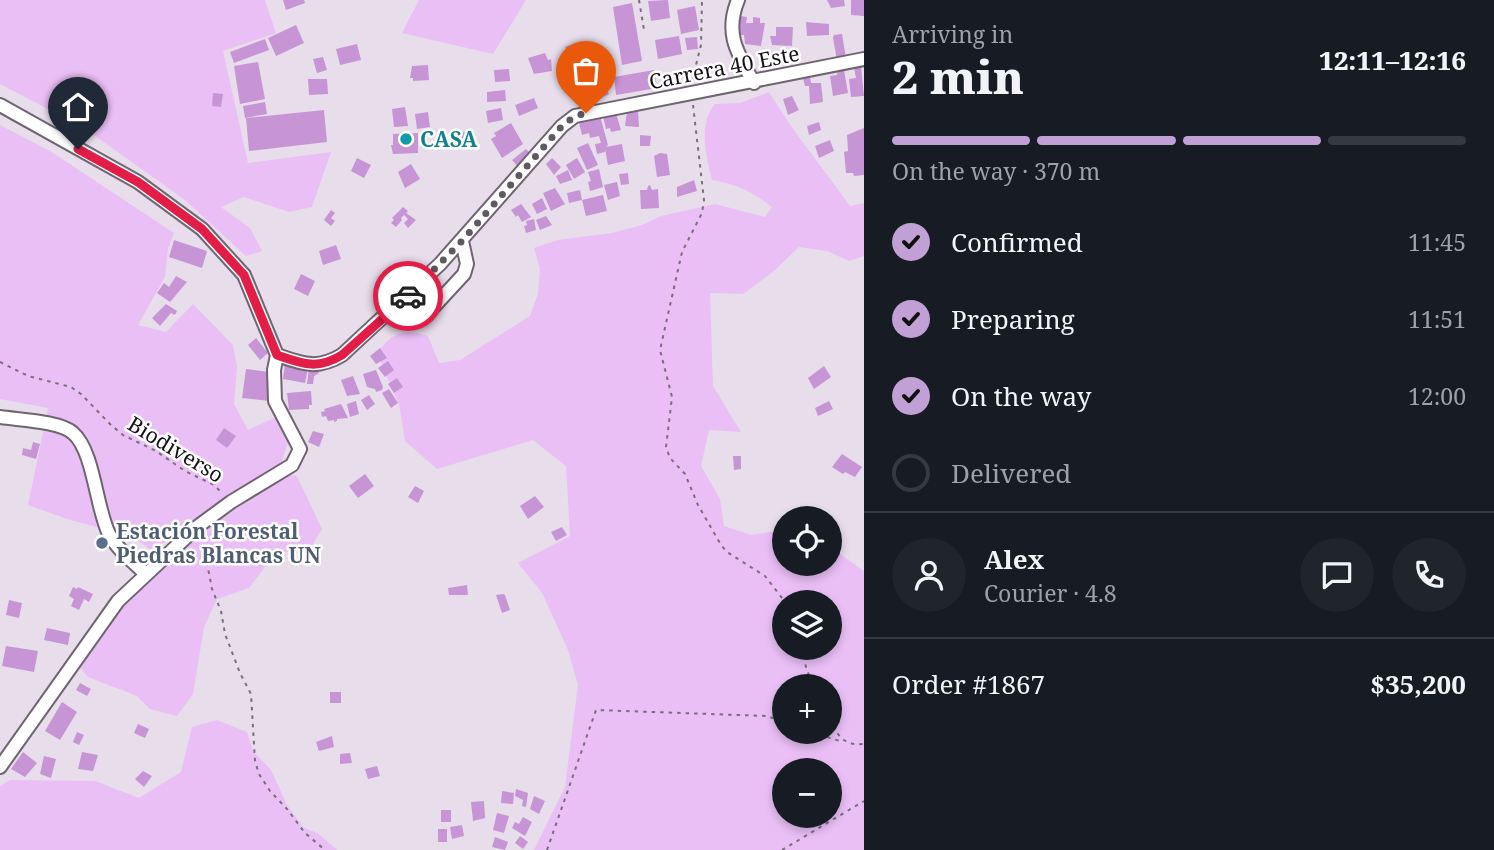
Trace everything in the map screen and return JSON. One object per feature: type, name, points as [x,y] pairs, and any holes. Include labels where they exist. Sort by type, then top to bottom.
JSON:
[{"type":"street","points":[[738,0],[734,9],[733,43],[754,83]]},
{"type":"street","name":"Carrera 40 Este","points":[[277,355],[314,366],[342,355],[399,304],[462,241],[569,120],[586,113],[754,83],[864,59]]},
{"type":"street","points":[[0,105],[138,182],[202,229],[244,275],[277,355],[274,370],[275,401],[300,449],[292,465],[231,502],[197,527],[118,601],[0,766]]},
{"type":"street","points":[[399,304],[411,316],[421,317],[427,314],[464,274],[467,264],[462,241]]},
{"type":"street","points":[[0,417],[61,426],[73,432],[86,453],[104,522],[110,535],[116,545],[146,574]]},
{"type":"path","points":[[639,0],[644,30]]},
{"type":"path","points":[[702,0],[701,45],[691,78],[704,201],[702,213],[681,252],[660,350],[672,397],[666,447],[670,458],[685,474],[698,505],[721,545],[727,552],[765,576],[776,590]]},
{"type":"path","name":"Biodiverso","points":[[0,362],[28,376],[71,387],[82,394],[123,435],[214,485],[231,502]]},
{"type":"path","points":[[197,527],[203,538],[212,589],[221,611],[225,634],[251,694],[255,761],[259,774],[305,833],[325,850]]},
{"type":"path","points":[[547,850],[596,710],[772,718]]},
{"type":"path","points":[[842,740],[853,745],[864,744]]},
{"type":"path","points":[[782,850],[864,801]]},
{"type":"shaded area","points":[[0,0],[265,0],[276,33],[223,51],[248,163],[331,152],[312,207],[289,212],[244,197],[221,207],[250,228],[262,251],[246,256],[185,200],[84,128],[0,84]]},
{"type":"shaded area","points":[[419,0],[526,0],[493,54],[402,33]]},
{"type":"shaded area","points":[[769,92],[850,206],[864,203],[864,256],[849,261],[827,251],[799,247],[774,271],[743,294],[710,293],[713,386],[741,432],[709,430],[701,466],[720,499],[724,526],[751,535],[772,532],[772,576],[842,576],[842,555],[864,571],[864,850],[534,850],[565,787],[578,685],[568,650],[542,593],[518,563],[570,536],[566,466],[533,440],[437,469],[405,441],[399,404],[377,354],[393,337],[411,332],[428,336],[439,363],[460,360],[530,316],[538,294],[540,269],[534,248],[558,240],[612,233],[642,225],[661,216],[715,204],[765,217],[772,207],[758,197],[744,189],[712,180],[705,130],[715,104],[740,103]]},
{"type":"shaded area","points":[[0,125],[50,151],[174,233],[168,249],[165,277],[138,325],[166,332],[193,304],[233,345],[237,367],[234,404],[248,430],[276,417],[288,442],[278,474],[297,476],[322,529],[307,554],[277,551],[249,588],[217,599],[204,627],[193,694],[177,716],[150,709],[137,696],[88,677],[77,664],[119,611],[154,574],[273,478],[151,550],[132,536],[70,520],[28,505],[48,408],[0,399]]},
{"type":"shaded area","points":[[217,720],[247,732],[253,751],[271,770],[287,805],[303,827],[319,834],[337,850],[0,850],[0,786],[10,780],[95,781],[139,798],[181,772],[192,727]]},
{"type":"building","points":[[283,0],[304,0],[305,3],[286,10]]},
{"type":"building","points":[[668,0],[670,18],[651,21],[648,1]]},
{"type":"building","points":[[827,0],[844,0],[845,6],[831,8]]},
{"type":"building","points":[[851,0],[864,0],[864,16],[851,15]]},
{"type":"building","points":[[632,3],[642,61],[622,65],[613,7]]},
{"type":"building","points":[[695,6],[699,30],[681,34],[677,10]]},
{"type":"building","points":[[740,16],[747,17],[746,23],[753,23],[753,17],[760,18],[760,23],[765,23],[761,46],[745,44],[744,35],[738,35]]},
{"type":"building","points":[[806,22],[829,24],[829,35],[807,36]]},
{"type":"building","points":[[296,25],[304,43],[276,56],[268,38]]},
{"type":"building","points":[[776,27],[793,27],[792,46],[772,45],[770,36],[776,36]]},
{"type":"building","points":[[842,34],[846,58],[837,60],[833,38],[834,35]]},
{"type":"building","points":[[679,36],[682,54],[658,59],[655,40]]},
{"type":"building","points":[[697,37],[698,49],[687,50],[685,38]]},
{"type":"building","points":[[265,39],[269,50],[234,63],[230,52]]},
{"type":"building","points":[[577,43],[581,54],[570,59],[565,47]]},
{"type":"building","points":[[357,44],[361,60],[340,65],[336,49]]},
{"type":"building","points":[[545,53],[548,60],[551,59],[552,71],[534,74],[528,58]]},
{"type":"building","points":[[323,57],[327,70],[317,73],[313,59]]},
{"type":"building","points":[[258,62],[265,99],[240,104],[234,66]]},
{"type":"building","points":[[428,65],[429,80],[413,81],[413,78],[410,78],[412,66]]},
{"type":"building","points":[[861,66],[864,96],[851,97],[849,79],[856,78],[854,68]]},
{"type":"building","points":[[509,69],[510,81],[495,82],[494,70]]},
{"type":"building","points":[[654,70],[657,88],[616,95],[614,77]]},
{"type":"building","points":[[838,70],[844,70],[848,93],[833,96],[830,76],[837,75]]},
{"type":"building","points":[[810,77],[811,83],[821,83],[823,102],[810,104],[809,86],[805,86],[803,78]]},
{"type":"building","points":[[308,79],[327,79],[328,94],[309,95]]},
{"type":"building","points":[[602,81],[609,94],[595,101],[593,98],[584,105],[580,100],[586,96],[583,90]]},
{"type":"building","points":[[505,90],[506,101],[487,102],[487,92]]},
{"type":"building","points":[[213,93],[223,94],[221,107],[212,106]]},
{"type":"building","points":[[792,96],[799,110],[788,115],[783,99]]},
{"type":"building","points":[[534,98],[538,108],[519,116],[515,105]]},
{"type":"building","points":[[265,102],[267,114],[245,118],[243,106]]},
{"type":"building","name":"CASA","points":[[405,107],[408,126],[394,127],[392,109]]},
{"type":"building","points":[[501,108],[503,120],[488,123],[486,111]]},
{"type":"building","points":[[324,110],[327,142],[249,151],[246,118]]},
{"type":"building","points":[[638,111],[639,127],[625,126],[627,112]]},
{"type":"building","name":"CASA","points":[[428,112],[430,127],[417,129],[415,114]]},
{"type":"building","points":[[616,113],[621,130],[611,132],[610,128],[606,129],[603,116]]},
{"type":"building","points":[[600,116],[608,145],[606,147],[622,144],[625,161],[608,165],[605,149],[605,152],[597,154],[595,144],[601,143],[599,136],[590,138],[589,133],[582,135],[579,123]]},
{"type":"building","points":[[819,122],[821,130],[809,135],[807,126]]},
{"type":"building","points":[[511,123],[523,144],[502,158],[491,139],[496,136],[494,133]]},
{"type":"building","points":[[864,128],[864,175],[854,176],[853,173],[846,173],[844,152],[848,151],[847,135]]},
{"type":"building","points":[[461,131],[471,135],[466,148],[456,143]]},
{"type":"building","name":"CASA","points":[[418,133],[418,153],[393,154],[393,134]]},
{"type":"building","points":[[640,135],[651,136],[650,146],[640,146]]},
{"type":"building","points":[[830,140],[834,151],[819,158],[815,146]]},
{"type":"building","points":[[588,143],[598,165],[587,170],[577,148]]},
{"type":"building","points":[[526,149],[531,154],[517,166],[512,160]]},
{"type":"building","points":[[667,154],[670,175],[657,177],[654,156]]},
{"type":"building","points":[[357,158],[371,165],[364,178],[351,171]]},
{"type":"building","points":[[552,158],[561,167],[554,175],[546,164]]},
{"type":"building","points":[[577,158],[585,172],[574,179],[566,165]]},
{"type":"building","name":"CASA","points":[[411,164],[420,179],[405,188],[398,172]]},
{"type":"building","points":[[599,169],[603,187],[590,191],[588,172]]},
{"type":"building","points":[[568,170],[572,180],[560,184],[556,176]]},
{"type":"building","points":[[628,173],[629,184],[621,185],[619,174]]},
{"type":"building","points":[[694,180],[697,191],[677,197],[677,187]]},
{"type":"building","points":[[617,182],[620,196],[608,200],[604,185]]},
{"type":"building","points":[[650,185],[652,190],[658,189],[659,208],[641,209],[640,190],[647,190]]},
{"type":"building","points":[[555,188],[565,204],[551,211],[543,193]]},
{"type":"building","points":[[580,190],[582,200],[569,203],[567,193]]},
{"type":"building","points":[[603,195],[607,211],[586,216],[582,200]]},
{"type":"building","points":[[542,198],[547,209],[537,214],[532,204]]},
{"type":"building","points":[[521,204],[531,217],[522,222],[511,210]]},
{"type":"building","points":[[403,207],[408,211],[406,213],[416,220],[408,228],[404,223],[408,219],[404,215],[396,227],[391,223],[394,220],[392,218]]},
{"type":"building","points":[[331,210],[335,213],[331,218],[335,221],[331,226],[324,220]]},
{"type":"building","points":[[546,216],[552,225],[540,230],[536,220]]},
{"type":"building","points":[[534,219],[536,230],[526,233],[526,221]]},
{"type":"building","points":[[174,240],[207,251],[202,268],[169,257]]},
{"type":"building","points":[[336,245],[341,259],[323,265],[319,251]]},
{"type":"building","points":[[301,274],[315,281],[308,296],[294,289]]},
{"type":"building","points":[[176,276],[187,282],[170,302],[157,293],[164,283],[169,287]]},
{"type":"building","points":[[166,304],[177,311],[175,315],[171,313],[160,326],[152,318]]},
{"type":"building","points":[[256,338],[268,353],[260,360],[248,345]]},
{"type":"building","points":[[380,348],[387,358],[376,364],[370,356]]},
{"type":"building","points":[[388,361],[394,370],[385,377],[378,368]]},
{"type":"building","points":[[285,364],[308,368],[305,383],[283,379]]},
{"type":"building","points":[[824,366],[831,377],[814,389],[808,378]]},
{"type":"building","points":[[309,368],[318,368],[319,373],[314,376],[313,384],[307,384]]},
{"type":"building","points":[[246,369],[269,372],[270,401],[242,398]]},
{"type":"building","points":[[376,370],[383,387],[376,392],[375,389],[367,387],[363,374]]},
{"type":"building","points":[[353,376],[360,394],[347,396],[341,380]]},
{"type":"building","points":[[397,378],[403,387],[394,393],[388,384]]},
{"type":"building","points":[[389,389],[398,403],[391,408],[382,393]]},
{"type":"building","points":[[311,391],[312,405],[309,405],[309,409],[289,410],[287,393]]},
{"type":"building","points":[[369,395],[375,404],[367,410],[361,400]]},
{"type":"building","points":[[356,401],[359,414],[350,417],[347,404]]},
{"type":"building","points":[[829,401],[833,409],[818,416],[815,408]]},
{"type":"building","points":[[341,404],[348,418],[334,422],[328,421],[326,416],[322,417],[321,412],[325,411],[324,409]]},
{"type":"building","points":[[224,428],[236,436],[227,448],[216,440]]},
{"type":"building","points":[[313,431],[324,434],[319,447],[308,442]]},
{"type":"building","points":[[33,442],[40,444],[36,459],[22,455],[23,448],[31,450]]},
{"type":"building","points":[[842,454],[862,467],[855,477],[832,467]]},
{"type":"building","points":[[733,456],[741,456],[741,469],[734,470]]},
{"type":"building","points":[[365,474],[374,486],[358,498],[349,486]]},
{"type":"building","points":[[415,486],[424,491],[418,503],[408,497]]},
{"type":"building","points":[[535,496],[544,507],[528,519],[520,506]]},
{"type":"building","points":[[562,527],[567,535],[556,541],[551,532]]},
{"type":"building","points":[[467,585],[468,595],[449,595],[448,588]]},
{"type":"building","points":[[73,587],[93,594],[89,602],[84,599],[79,610],[71,606],[74,599],[69,596]]},
{"type":"building","points":[[503,594],[510,610],[502,613],[496,595]]},
{"type":"building","points":[[9,600],[22,603],[19,618],[6,615]]},
{"type":"building","points":[[47,628],[70,633],[68,645],[44,640]]},
{"type":"building","points":[[6,646],[38,651],[34,672],[2,666]]},
{"type":"building","points":[[80,683],[91,689],[87,696],[76,690]]},
{"type":"building","points":[[330,692],[341,692],[341,703],[330,703]]},
{"type":"building","points":[[62,702],[77,712],[60,740],[45,731]]},
{"type":"building","points":[[138,724],[149,729],[145,738],[134,733]]},
{"type":"building","points":[[77,732],[84,735],[79,745],[73,742]]},
{"type":"building","points":[[332,736],[334,747],[319,751],[316,742]]},
{"type":"building","points":[[23,752],[37,763],[25,777],[11,769]]},
{"type":"building","points":[[82,752],[98,755],[93,771],[78,769]]},
{"type":"building","points":[[350,753],[352,763],[340,764],[340,754]]},
{"type":"building","points":[[44,756],[56,759],[51,778],[40,774]]},
{"type":"building","points":[[377,766],[380,776],[368,779],[365,769]]},
{"type":"building","points":[[143,771],[152,776],[144,787],[135,779]]},
{"type":"building","points":[[516,789],[528,793],[526,807],[522,806],[523,800],[515,796]]},
{"type":"building","points":[[502,791],[514,793],[513,804],[501,803]]},
{"type":"building","points":[[534,796],[545,801],[539,814],[530,809]]},
{"type":"building","points":[[484,801],[485,818],[473,821],[471,802]]},
{"type":"building","points":[[441,810],[451,810],[451,822],[441,822]]},
{"type":"building","points":[[497,813],[509,816],[504,833],[493,830]]},
{"type":"building","points":[[523,817],[532,822],[525,836],[512,828],[515,822],[519,824]]},
{"type":"building","points":[[462,825],[464,836],[452,839],[450,827]]},
{"type":"building","points":[[438,829],[447,829],[447,842],[438,842]]},
{"type":"building","points":[[520,836],[528,842],[523,849],[515,843]]},
{"type":"building","points":[[495,837],[508,842],[505,850],[492,847]]},
{"type":"way so far","points":[[408,296],[462,241],[562,126],[575,116],[586,113]]},
{"type":"place","name":"CASA","points":[[406,139]]},
{"type":"place","name":"Estación Forestal Piedras Blancas UN","points":[[102,543]]},
{"type":"route","points":[[78,149],[138,182],[202,229],[244,275],[277,355],[314,366],[332,361],[408,296]]}]
